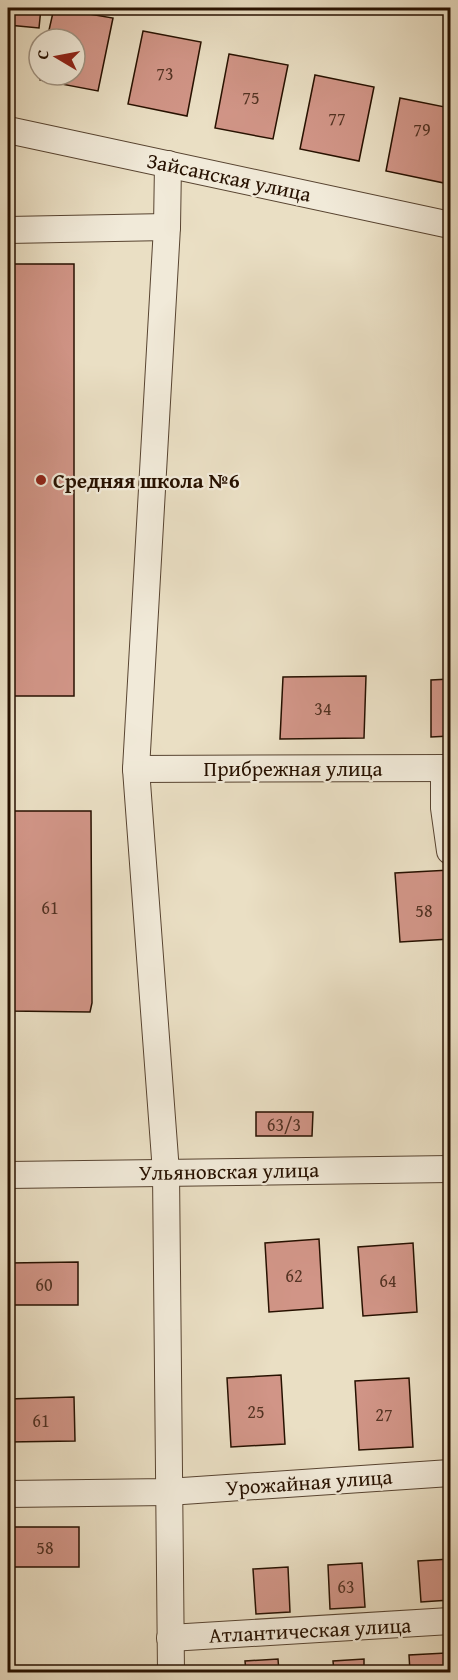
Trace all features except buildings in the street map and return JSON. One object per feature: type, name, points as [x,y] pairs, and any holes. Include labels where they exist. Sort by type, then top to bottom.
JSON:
[{"type":"street","name":"Зайсанская улица","points":[[8,130],[450,225]]},
{"type":"street","points":[[168,164],[167,227],[136,769],[166,1172],[171,1672]]},
{"type":"street","points":[[8,230],[167,227]]},
{"type":"street","points":[[447,768],[444,808],[450,851]]},
{"type":"street","name":"Прибрежная улица","points":[[136,769],[447,768]]},
{"type":"street","name":"Ульяновская улица","points":[[8,1175],[450,1169]]},
{"type":"street","name":"Урожайная улица","points":[[168,1492],[450,1473]]},
{"type":"street","points":[[8,1494],[168,1492]]},
{"type":"street","name":"Атлантическая улица","points":[[170,1638],[450,1621]]},
{"type":"place","name":"Средняя школа №6","points":[[41,480]]}]
